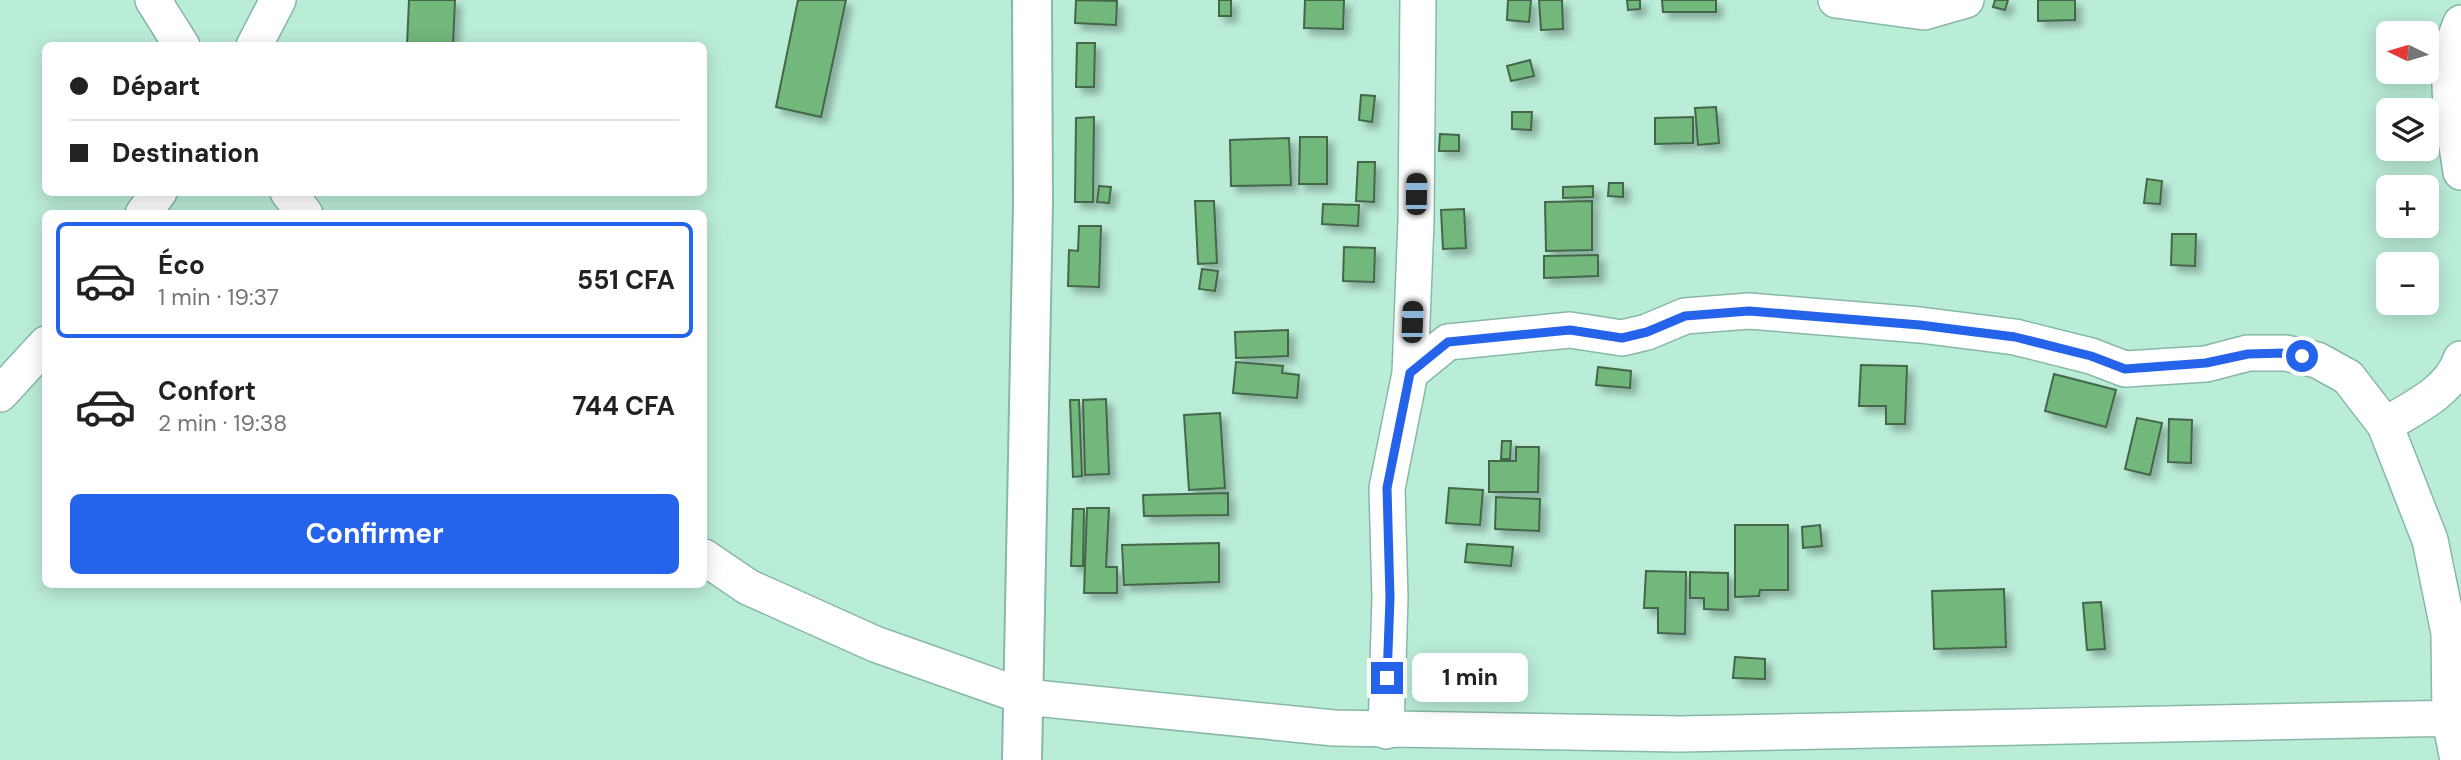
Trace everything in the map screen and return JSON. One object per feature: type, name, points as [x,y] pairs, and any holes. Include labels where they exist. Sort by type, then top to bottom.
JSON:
[{"type":"street","points":[[153,0],[179,42]]},
{"type":"street","points":[[256,42],[278,0]]},
{"type":"street","points":[[1023,760],[1034,204],[1031,0]]},
{"type":"street","points":[[1386,731],[1390,598],[1387,488],[1410,373],[1416,221],[1418,0]]},
{"type":"street","points":[[1836,0],[1924,12],[1966,0]]},
{"type":"street","points":[[2461,23],[2454,40],[2448,87],[2461,172]]},
{"type":"street","points":[[291,196],[302,210]]},
{"type":"street","points":[[1410,373],[1448,342],[1570,330],[1622,338],[1647,332],[1685,316],[1749,311],[1920,325],[2015,337],[2091,356],[2125,369],[2206,363],[2248,354],[2286,353],[2317,360],[2348,377],[2385,425],[2430,540],[2449,633],[2458,760]]},
{"type":"street","points":[[0,394],[42,348]]},
{"type":"street","points":[[2385,425],[2439,391],[2457,369],[2461,359]]},
{"type":"street","points":[[707,559],[748,587],[875,644],[1025,697],[1386,731],[1680,734],[2456,718]]},
{"type":"building","points":[[409,0],[455,0],[453,42],[407,42]]},
{"type":"building","points":[[798,0],[846,0],[821,117],[776,107]]},
{"type":"building","points":[[1076,0],[1117,1],[1116,25],[1075,23]]},
{"type":"building","points":[[1219,0],[1231,0],[1231,16],[1219,16]]},
{"type":"building","points":[[1305,0],[1344,0],[1343,29],[1304,28]]},
{"type":"building","points":[[1508,0],[1531,0],[1529,22],[1507,20]]},
{"type":"building","points":[[1539,0],[1562,0],[1563,29],[1541,30]]},
{"type":"building","points":[[1627,0],[1640,0],[1640,9],[1628,10]]},
{"type":"building","points":[[1662,0],[1716,0],[1716,12],[1663,12]]},
{"type":"building","points":[[1995,0],[2008,0],[2005,10],[1993,7]]},
{"type":"building","points":[[2038,0],[2075,0],[2075,20],[2038,21]]},
{"type":"building","points":[[1077,43],[1095,43],[1094,87],[1076,87]]},
{"type":"building","points":[[1530,60],[1534,76],[1511,81],[1507,66]]},
{"type":"building","points":[[1361,95],[1375,96],[1372,122],[1359,120]]},
{"type":"building","points":[[1716,107],[1719,143],[1698,145],[1695,108]]},
{"type":"building","points":[[1512,112],[1532,112],[1531,130],[1512,129]]},
{"type":"building","points":[[1094,117],[1093,202],[1075,202],[1076,118]]},
{"type":"building","points":[[1693,117],[1693,143],[1655,144],[1655,118]]},
{"type":"building","points":[[1440,134],[1459,135],[1459,151],[1439,151]]},
{"type":"building","points":[[1300,137],[1327,137],[1327,184],[1299,184]]},
{"type":"building","points":[[1289,138],[1291,185],[1231,186],[1230,140]]},
{"type":"building","points":[[1358,162],[1375,162],[1374,202],[1356,201]]},
{"type":"building","points":[[2147,179],[2162,181],[2160,204],[2144,203]]},
{"type":"building","points":[[1609,183],[1623,183],[1623,197],[1608,196]]},
{"type":"building","points":[[1099,186],[1111,187],[1109,203],[1097,202]]},
{"type":"building","points":[[1593,186],[1593,197],[1563,198],[1563,187]]},
{"type":"building","points":[[1195,201],[1214,201],[1217,263],[1198,264]]},
{"type":"building","points":[[1592,201],[1592,250],[1546,251],[1545,202]]},
{"type":"building","points":[[1323,204],[1359,205],[1358,226],[1322,224]]},
{"type":"building","points":[[1464,209],[1466,248],[1443,249],[1441,210]]},
{"type":"building","points":[[1079,226],[1101,226],[1099,287],[1068,286],[1069,250],[1078,251]]},
{"type":"building","points":[[2172,234],[2196,234],[2195,266],[2171,265]]},
{"type":"building","points":[[1344,247],[1375,248],[1374,282],[1343,281]]},
{"type":"building","points":[[1598,255],[1598,276],[1544,278],[1544,256]]},
{"type":"building","points":[[1202,269],[1218,271],[1215,291],[1199,289]]},
{"type":"building","points":[[1288,330],[1288,356],[1236,358],[1235,332]]},
{"type":"building","points":[[1236,362],[1283,366],[1282,373],[1299,375],[1297,398],[1233,393]]},
{"type":"building","points":[[1861,365],[1907,366],[1905,424],[1886,424],[1886,406],[1859,406]]},
{"type":"building","points":[[1598,367],[1631,371],[1630,388],[1596,385]]},
{"type":"building","points":[[2054,374],[2116,390],[2106,427],[2045,411]]},
{"type":"building","points":[[1106,399],[1109,474],[1085,475],[1083,400]]},
{"type":"building","points":[[1070,400],[1079,400],[1082,476],[1073,477]]},
{"type":"building","points":[[1220,413],[1225,488],[1189,490],[1184,415]]},
{"type":"building","points":[[2137,418],[2162,423],[2150,475],[2125,469]]},
{"type":"building","points":[[2169,419],[2192,420],[2191,463],[2168,462]]},
{"type":"building","points":[[1502,441],[1511,441],[1510,459],[1501,459]]},
{"type":"building","points":[[1516,447],[1539,447],[1538,492],[1489,492],[1489,461],[1516,461]]},
{"type":"building","points":[[1449,488],[1483,490],[1480,525],[1446,523]]},
{"type":"building","points":[[1228,493],[1228,515],[1144,516],[1143,495]]},
{"type":"building","points":[[1496,497],[1540,499],[1539,531],[1495,529]]},
{"type":"building","points":[[1087,508],[1109,508],[1106,567],[1117,567],[1117,593],[1084,593]]},
{"type":"building","points":[[1073,509],[1084,509],[1083,566],[1071,566]]},
{"type":"building","points":[[1735,525],[1788,525],[1788,590],[1760,590],[1759,596],[1735,597]]},
{"type":"building","points":[[1820,525],[1822,546],[1803,548],[1802,527]]},
{"type":"building","points":[[1219,543],[1219,582],[1124,585],[1122,545]]},
{"type":"building","points":[[1467,544],[1513,547],[1511,566],[1465,562]]},
{"type":"building","points":[[1646,571],[1686,572],[1685,634],[1658,633],[1658,608],[1644,608]]},
{"type":"building","points":[[1690,572],[1728,573],[1728,610],[1704,609],[1704,598],[1690,598]]},
{"type":"building","points":[[2004,589],[2006,647],[1934,649],[1932,591]]},
{"type":"building","points":[[2101,602],[2105,649],[2087,650],[2083,603]]},
{"type":"building","points":[[1735,657],[1765,659],[1765,679],[1733,678]]},
{"type":"route","points":[[1387,678],[1390,598],[1387,488],[1401,429],[1410,373],[1448,342],[1523,337],[1570,330],[1622,338],[1647,332],[1685,316],[1749,311],[1920,325],[2015,337],[2091,356],[2125,369],[2206,363],[2248,354],[2286,353],[2302,356]]}]
